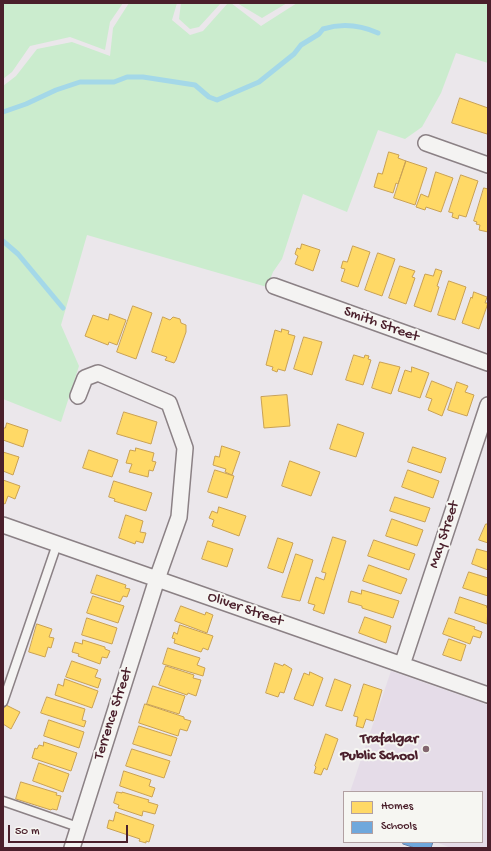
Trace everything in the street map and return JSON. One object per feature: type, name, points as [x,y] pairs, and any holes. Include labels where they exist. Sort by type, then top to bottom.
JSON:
[{"type":"street","points":[[426,143],[488,165]]},
{"type":"street","name":"Smith Street","points":[[274,286],[488,363]]},
{"type":"street","name":"Terrence Street","points":[[72,848],[157,579],[179,517],[185,448],[169,403],[98,373],[86,378],[78,396]]},
{"type":"street","name":"May Street","points":[[402,665],[488,405]]},
{"type":"street","name":"Oliver Street","points":[[3,525],[488,695]]},
{"type":"lane","points":[[3,702],[56,544]]},
{"type":"lane","points":[[3,801],[78,827]]},
{"type":"shaded area","name":"Trafalgar Public School","points":[[391,671],[488,705],[488,848],[451,848],[438,843],[483,843],[483,791],[350,791]]},
{"type":"green space","points":[[3,3],[123,3],[110,22],[105,50],[70,37],[30,46],[12,72],[3,79]]},
{"type":"green space","points":[[129,3],[177,3],[172,20],[190,35],[203,31],[228,3],[231,3],[261,26],[297,3],[488,3],[488,63],[456,53],[441,93],[422,127],[405,139],[378,130],[347,212],[303,194],[282,259],[273,272],[267,287],[87,235],[61,325],[79,366],[61,422],[3,399],[3,86],[16,76],[37,49],[72,42],[110,56],[113,28]]},
{"type":"green space","points":[[181,3],[221,3],[199,27],[190,29],[179,19]]},
{"type":"green space","points":[[237,3],[287,3],[262,18]]},
{"type":"building: Homes","points":[[460,98],[488,108],[487,134],[452,123]]},
{"type":"building: Homes","points":[[389,152],[399,155],[398,158],[406,161],[398,184],[396,183],[393,193],[374,187],[378,173],[382,174]]},
{"type":"building: Homes","points":[[406,161],[427,168],[415,205],[394,198]]},
{"type":"building: Homes","points":[[436,172],[453,178],[441,212],[426,207],[425,210],[416,207],[421,194],[428,197]]},
{"type":"building: Homes","points":[[461,175],[478,181],[466,217],[459,215],[458,219],[452,217],[453,213],[449,212]]},
{"type":"building: Homes","points":[[484,188],[488,189],[488,232],[479,230],[480,225],[476,224],[477,222],[474,221]]},
{"type":"building: Homes","points":[[302,244],[320,250],[313,271],[295,264],[298,256],[295,254],[297,248],[300,249]]},
{"type":"building: Homes","points":[[353,246],[370,252],[358,287],[341,281],[345,269],[341,268],[343,261],[347,262]]},
{"type":"building: Homes","points":[[378,253],[395,259],[382,296],[365,290]]},
{"type":"building: Homes","points":[[400,266],[415,271],[412,277],[415,278],[406,304],[389,298]]},
{"type":"building: Homes","points":[[436,269],[442,271],[437,286],[439,287],[431,312],[414,306],[425,274],[433,276]]},
{"type":"building: Homes","points":[[449,281],[466,287],[455,320],[438,315]]},
{"type":"building: Homes","points":[[474,292],[487,297],[485,303],[488,303],[479,329],[462,323]]},
{"type":"building: Homes","points":[[133,306],[152,313],[136,359],[117,352]]},
{"type":"building: Homes","points":[[110,314],[126,320],[117,345],[109,342],[108,345],[85,336],[93,315],[108,320]]},
{"type":"building: Homes","points":[[163,317],[170,320],[173,317],[180,319],[181,323],[186,325],[186,332],[174,363],[165,360],[167,357],[152,352]]},
{"type":"building: Homes","points":[[282,329],[289,331],[288,334],[295,336],[285,371],[278,369],[277,372],[272,370],[273,367],[266,365],[275,330],[281,332]]},
{"type":"building: Homes","points":[[304,337],[322,342],[312,375],[294,369]]},
{"type":"building: Homes","points":[[354,355],[364,358],[365,355],[369,356],[368,359],[371,360],[363,385],[346,380]]},
{"type":"building: Homes","points":[[380,362],[400,367],[391,394],[372,388]]},
{"type":"building: Homes","points":[[412,367],[429,373],[420,398],[398,391],[405,370],[411,372]]},
{"type":"building: Homes","points":[[432,381],[452,389],[442,416],[428,410],[432,399],[426,397]]},
{"type":"building: Homes","points":[[457,382],[468,386],[465,392],[474,395],[467,416],[448,410]]},
{"type":"building: Homes","points":[[287,395],[290,426],[264,428],[261,397]]},
{"type":"building: Homes","points":[[124,412],[157,422],[151,444],[117,434]]},
{"type":"building: Homes","points":[[7,423],[28,430],[23,447],[3,440],[3,428],[5,428]]},
{"type":"building: Homes","points":[[338,424],[364,433],[356,457],[330,449]]},
{"type":"building: Homes","points":[[222,446],[240,452],[232,475],[225,472],[226,469],[213,465],[215,456],[219,457]]},
{"type":"building: Homes","points":[[413,447],[446,458],[441,473],[408,462]]},
{"type":"building: Homes","points":[[136,448],[154,453],[152,461],[156,462],[153,471],[149,470],[148,477],[129,472],[132,464],[126,463],[130,450],[135,451]]},
{"type":"building: Homes","points":[[89,450],[118,460],[112,477],[83,468]]},
{"type":"building: Homes","points":[[3,452],[19,457],[13,475],[3,471]]},
{"type":"building: Homes","points":[[290,461],[320,472],[311,496],[282,486]]},
{"type":"building: Homes","points":[[215,470],[234,476],[227,498],[208,492]]},
{"type":"building: Homes","points":[[408,470],[439,481],[433,498],[402,487]]},
{"type":"building: Homes","points":[[3,480],[20,486],[15,499],[8,496],[5,504],[3,503]]},
{"type":"building: Homes","points":[[114,481],[152,493],[146,511],[114,501],[115,499],[109,497]]},
{"type":"building: Homes","points":[[395,497],[430,508],[425,522],[390,511]]},
{"type":"building: Homes","points":[[219,507],[246,516],[239,536],[212,526],[214,520],[209,518],[212,511],[217,513]]},
{"type":"building: Homes","points":[[126,515],[143,521],[140,532],[146,533],[143,543],[136,541],[135,544],[119,538]]},
{"type":"building: Homes","points":[[392,519],[423,530],[417,546],[386,536]]},
{"type":"building: Homes","points":[[486,524],[488,524],[488,543],[479,540]]},
{"type":"building: Homes","points":[[333,537],[346,541],[324,614],[313,610],[315,605],[308,603],[316,577],[324,580],[326,573],[322,572]]},
{"type":"building: Homes","points":[[278,538],[293,543],[283,573],[268,568]]},
{"type":"building: Homes","points":[[374,540],[415,554],[409,570],[368,556]]},
{"type":"building: Homes","points":[[208,541],[233,549],[227,567],[202,559]]},
{"type":"building: Homes","points":[[477,549],[488,552],[488,570],[472,564]]},
{"type":"building: Homes","points":[[296,554],[313,560],[300,601],[282,597]]},
{"type":"building: Homes","points":[[369,565],[407,579],[401,594],[363,581]]},
{"type":"building: Homes","points":[[469,572],[488,578],[488,596],[463,588]]},
{"type":"building: Homes","points":[[97,575],[126,585],[125,588],[130,589],[127,597],[123,596],[120,602],[91,593]]},
{"type":"building: Homes","points":[[362,590],[399,601],[393,618],[348,602],[351,591],[361,594]]},
{"type":"building: Homes","points":[[93,596],[124,606],[118,623],[87,613]]},
{"type":"building: Homes","points":[[460,597],[487,606],[487,624],[455,613]]},
{"type":"building: Homes","points":[[181,606],[205,615],[206,612],[213,615],[207,633],[175,621]]},
{"type":"building: Homes","points":[[365,617],[391,626],[386,643],[359,633]]},
{"type":"building: Homes","points":[[87,618],[117,628],[112,644],[82,635]]},
{"type":"building: Homes","points":[[449,618],[475,627],[474,629],[482,632],[480,638],[473,636],[470,644],[443,634]]},
{"type":"building: Homes","points":[[37,624],[52,629],[49,637],[54,638],[51,648],[48,647],[45,657],[29,652]]},
{"type":"building: Homes","points":[[180,625],[213,636],[208,650],[203,648],[201,652],[174,643],[175,639],[172,638],[174,632],[177,634]]},
{"type":"building: Homes","points":[[449,639],[466,645],[461,661],[443,655]]},
{"type":"building: Homes","points":[[83,640],[105,647],[105,649],[110,651],[107,658],[102,657],[100,664],[78,656],[79,654],[72,652],[75,642],[82,644]]},
{"type":"building: Homes","points":[[168,648],[200,658],[197,665],[205,668],[203,676],[163,664]]},
{"type":"building: Homes","points":[[72,661],[98,670],[95,677],[101,679],[98,688],[66,677]]},
{"type":"building: Homes","points":[[275,663],[283,666],[284,664],[292,669],[284,693],[280,692],[278,697],[266,693]]},
{"type":"building: Homes","points":[[166,666],[194,675],[193,678],[201,680],[196,696],[188,693],[187,695],[159,685]]},
{"type":"building: Homes","points":[[310,672],[323,678],[313,706],[294,699],[304,673],[309,675]]},
{"type":"building: Homes","points":[[65,679],[98,691],[92,708],[55,695],[58,684],[63,686]]},
{"type":"building: Homes","points":[[335,679],[351,685],[342,711],[326,706]]},
{"type":"building: Homes","points":[[364,684],[382,690],[373,721],[366,719],[363,728],[356,726],[358,717],[354,716]]},
{"type":"building: Homes","points":[[153,686],[185,696],[179,714],[147,704]]},
{"type":"building: Homes","points":[[47,697],[85,709],[82,720],[86,721],[84,727],[41,713]]},
{"type":"building: Homes","points":[[145,704],[184,717],[184,719],[191,721],[187,731],[180,729],[178,736],[139,723]]},
{"type":"building: Homes","points":[[6,705],[20,712],[11,729],[3,724],[3,710]]},
{"type":"building: Homes","points":[[49,720],[84,732],[79,748],[44,736]]},
{"type":"building: Homes","points":[[139,726],[177,738],[171,756],[133,744]]},
{"type":"building: Homes","points":[[326,734],[338,739],[327,770],[324,768],[321,775],[314,773]]},
{"type":"building: Homes","points":[[44,742],[77,753],[71,771],[32,758],[35,748],[37,749],[39,745],[43,746]]},
{"type":"building: Homes","points":[[132,749],[170,761],[164,778],[126,766]]},
{"type":"building: Homes","points":[[39,763],[69,774],[63,792],[33,781]]},
{"type":"building: Homes","points":[[124,771],[151,780],[149,786],[155,788],[152,797],[120,786]]},
{"type":"building: Homes","points":[[21,782],[57,793],[56,795],[61,796],[57,810],[51,810],[16,799]]},
{"type":"building: Homes","points":[[117,792],[122,792],[149,800],[148,802],[158,805],[155,814],[143,811],[142,816],[118,808],[119,805],[114,803]]},
{"type":"building: Homes","points":[[116,812],[154,825],[149,842],[146,841],[146,843],[139,841],[140,839],[107,828],[109,820],[113,821]]},
{"type":"building: Schools","points":[[433,843],[431,848],[415,848],[403,844]]},
{"type":"waterway","points":[[3,112],[26,104],[56,90],[80,82],[114,82],[127,77],[143,77],[195,85],[209,97],[217,100],[259,82],[294,54],[301,45],[319,34],[323,29],[337,26],[351,26],[364,28],[378,33]]},
{"type":"waterway","points":[[3,241],[18,254],[63,308]]},
{"type":"place","name":"Trafalgar Public School","points":[[426,749]]}]
